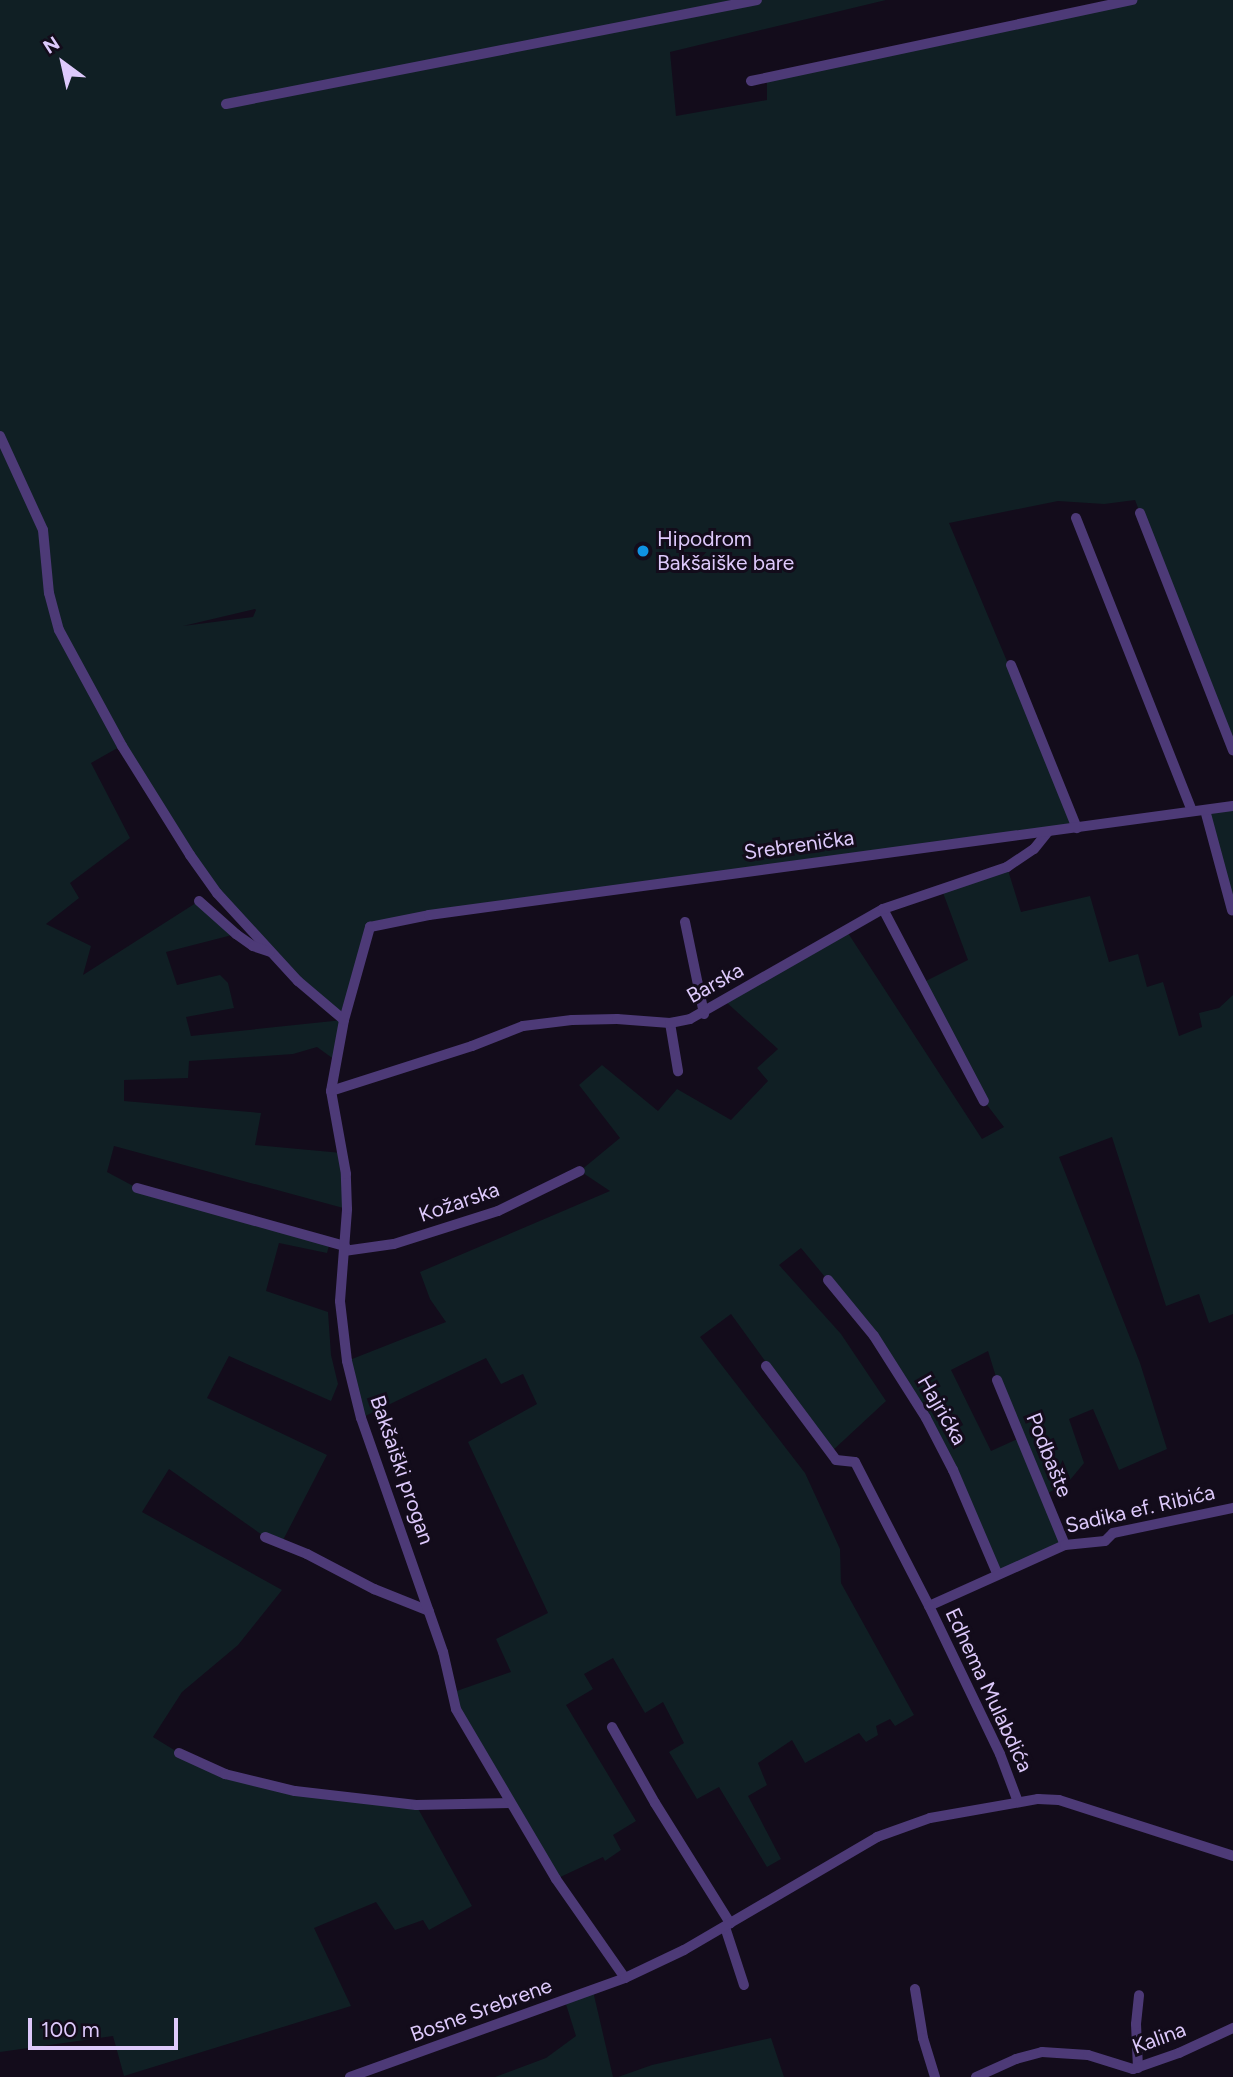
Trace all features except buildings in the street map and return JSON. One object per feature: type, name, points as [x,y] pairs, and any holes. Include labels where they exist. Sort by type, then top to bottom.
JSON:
[{"type":"street","points":[[226,104],[757,0]]},
{"type":"street","points":[[751,81],[1133,0]]},
{"type":"street","points":[[0,436],[43,530],[48,593],[59,630],[83,677],[190,855],[217,893],[298,981],[344,1020]]},
{"type":"street","points":[[1140,513],[1233,750]]},
{"type":"street","points":[[1076,518],[1192,811]]},
{"type":"street","points":[[1011,665],[1077,828]]},
{"type":"street","name":"Srebrenička","points":[[370,927],[429,915],[1233,806]]},
{"type":"street","points":[[1205,810],[1232,909]]},
{"type":"street","name":"Barska","points":[[331,1091],[536,1024],[617,1019],[670,1023],[704,1014],[883,909],[1007,867],[1034,849],[1048,832]]},
{"type":"street","points":[[199,901],[236,934],[253,946],[271,952]]},
{"type":"street","points":[[883,909],[984,1101]]},
{"type":"street","points":[[685,922],[704,1014]]},
{"type":"street","name":"Bakšaiški progan","points":[[370,927],[344,1020],[331,1091],[346,1174],[340,1301],[355,1395],[373,1458],[429,1611],[456,1709],[510,1803],[584,1922],[625,1978]]},
{"type":"street","points":[[670,1023],[678,1071]]},
{"type":"street","name":"Kožarska","points":[[344,1249],[394,1244],[498,1211],[580,1171]]},
{"type":"street","points":[[137,1188],[344,1249]]},
{"type":"street","name":"Hajrićka","points":[[828,1280],[874,1336],[942,1445],[997,1573]]},
{"type":"street","points":[[766,1366],[836,1460],[855,1462],[929,1606]]},
{"type":"street","name":"Podbašte","points":[[997,1380],[1065,1545]]},
{"type":"street","name":"Sadika ef. Ribića","points":[[941,1600],[1065,1545],[1105,1541],[1113,1533],[1233,1508]]},
{"type":"street","points":[[265,1537],[306,1554],[374,1590],[429,1611]]},
{"type":"street","name":"Edhema Mulabdića","points":[[941,1600],[929,1606],[1000,1754],[1018,1802]]},
{"type":"street","points":[[612,1727],[728,1925],[744,1985]]},
{"type":"street","points":[[179,1753],[225,1774],[295,1791],[416,1805],[510,1803]]},
{"type":"street","name":"Bosne Srebrene","points":[[350,2077],[625,1978],[728,1925],[877,1837],[930,1818],[1038,1799],[1073,1802],[1233,1856]]},
{"type":"street","points":[[915,1989],[923,2038],[935,2077]]},
{"type":"street","points":[[1138,2068],[1136,2024],[1139,1994]]},
{"type":"street","name":"Kalina","points":[[976,2077],[1016,2059],[1042,2052],[1068,2052],[1120,2067],[1138,2068],[1233,2028]]},
{"type":"shaded area","points":[[0,0],[886,0],[670,52],[676,116],[767,100],[767,75],[1128,0],[1233,0],[1233,750],[1135,500],[1104,504],[1058,501],[949,523],[1077,828],[371,927],[335,1060],[317,1047],[293,1054],[189,1061],[188,1078],[124,1080],[124,1101],[261,1113],[255,1145],[342,1153],[347,1209],[114,1146],[107,1172],[137,1188],[330,1242],[327,1253],[279,1243],[266,1291],[328,1312],[331,1355],[338,1384],[331,1401],[229,1356],[207,1398],[327,1455],[281,1544],[265,1537],[169,1469],[142,1512],[282,1590],[238,1645],[182,1692],[153,1737],[179,1753],[256,1784],[416,1805],[472,1906],[429,1930],[423,1920],[395,1930],[376,1902],[314,1928],[351,2006],[124,2076],[113,2036],[0,2052]],"holes":[[[255,609],[253,617],[183,626]],[[121,746],[217,893],[324,1004],[343,1020],[191,1036],[186,1017],[234,1008],[228,983],[220,975],[177,985],[166,952],[236,934],[199,901],[83,975],[91,946],[46,924],[79,898],[70,883],[130,838],[91,763]]]},
{"type":"shaded area","points":[[1233,806],[1233,912],[1205,810]]},
{"type":"shaded area","points":[[1007,867],[1021,912],[1090,896],[1109,962],[1138,954],[1147,987],[1163,982],[1179,1036],[1202,1027],[1199,1013],[1219,1008],[1233,995],[1233,1314],[1209,1323],[1199,1294],[1166,1306],[1112,1137],[1059,1157],[1140,1363],[1167,1449],[1119,1470],[1093,1409],[1069,1419],[1084,1463],[1070,1480],[1045,1495],[1065,1545],[997,1573],[953,1470],[874,1336],[801,1248],[779,1265],[841,1334],[886,1401],[831,1452],[731,1314],[700,1337],[805,1473],[840,1549],[841,1583],[914,1715],[895,1726],[890,1719],[876,1726],[878,1735],[866,1742],[859,1733],[805,1763],[792,1740],[758,1763],[767,1785],[748,1796],[781,1859],[767,1867],[719,1787],[697,1799],[669,1752],[684,1743],[663,1702],[645,1713],[613,1658],[584,1674],[593,1689],[566,1705],[636,1821],[613,1835],[621,1850],[605,1861],[603,1857],[556,1879],[451,1693],[511,1672],[496,1639],[548,1613],[468,1442],[537,1404],[523,1374],[501,1384],[486,1358],[361,1418],[347,1361],[446,1322],[430,1299],[420,1272],[610,1191],[580,1171],[620,1138],[579,1085],[602,1065],[658,1111],[677,1089],[731,1120],[768,1081],[757,1068],[778,1049],[725,1001],[846,930],[982,1139],[1004,1127],[984,1101],[922,983],[968,960],[942,890]],"holes":[[[988,1351],[997,1380],[1022,1437],[991,1451],[951,1370]]]},
{"type":"shaded area","points":[[593,1991],[613,2077],[495,2077],[546,2058],[576,2036],[565,2001]]},
{"type":"shaded area","points":[[771,2038],[784,2077],[618,2077],[652,2065]]},
{"type":"place","name":"Hipodrom Bakšaiške bare","points":[[643,551]]}]
